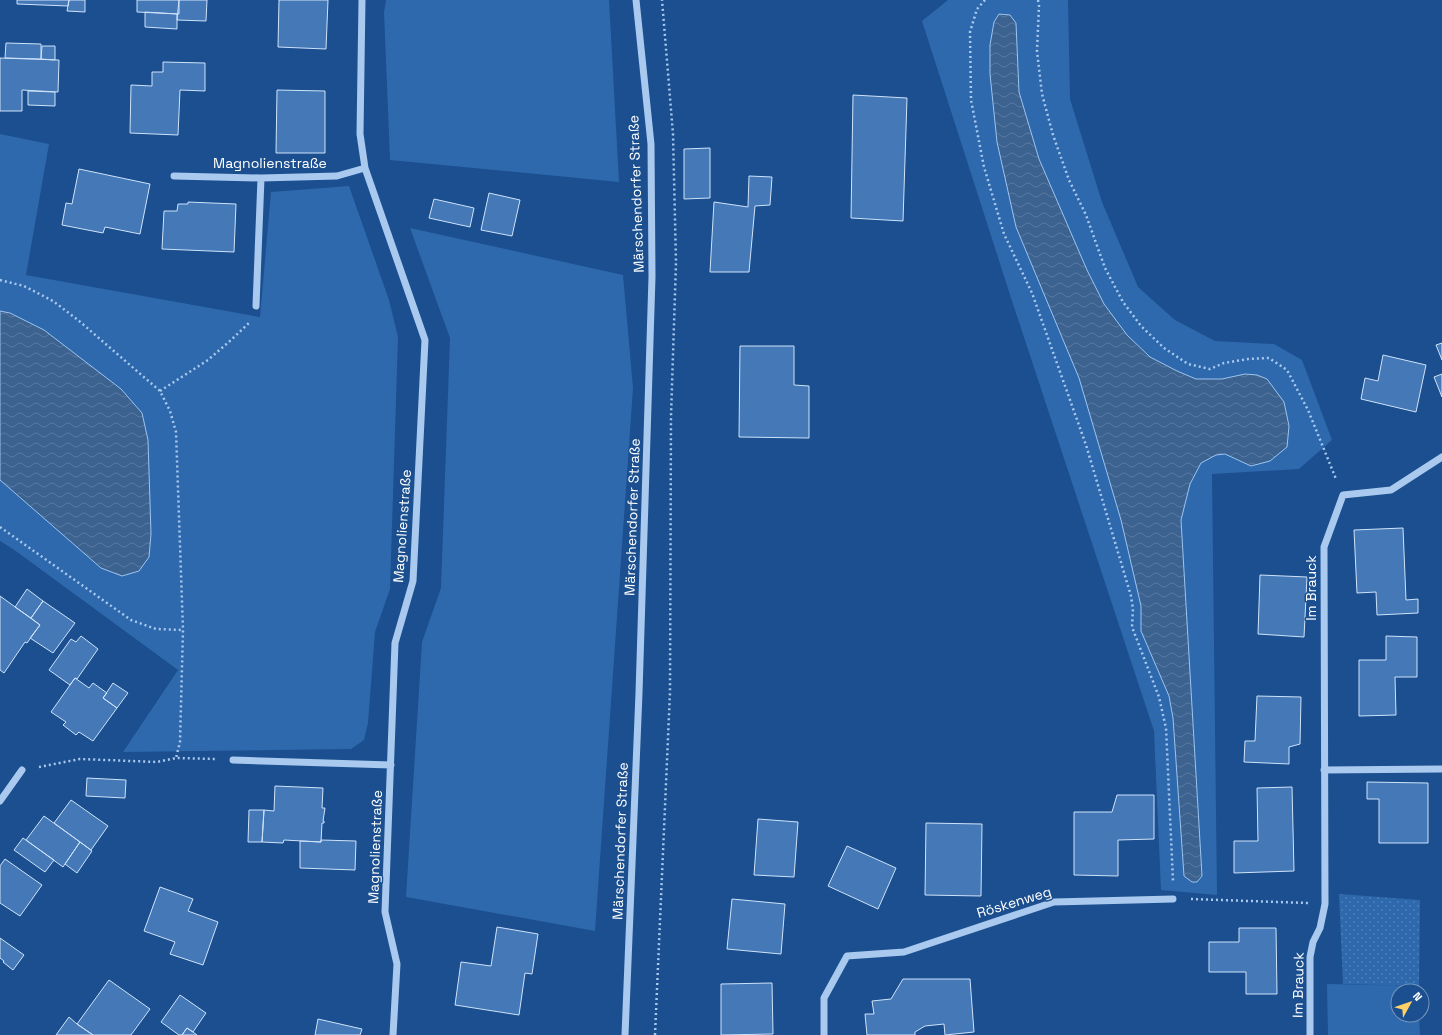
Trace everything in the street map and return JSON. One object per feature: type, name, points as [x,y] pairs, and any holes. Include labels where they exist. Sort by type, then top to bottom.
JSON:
[{"type":"street","name":"Magnolienstraße","points":[[362,0],[360,134],[365,168],[425,340],[413,581],[395,643],[385,912],[397,964],[393,1035]]},
{"type":"street","name":"Märschendorfer Straße","points":[[625,1035],[640,678],[652,276],[651,144],[636,0]]},
{"type":"street","name":"Magnolienstraße","points":[[174,176],[260,178],[337,176],[365,168]]},
{"type":"street","points":[[256,306],[260,178]]},
{"type":"street","points":[[1343,495],[1391,490],[1442,457]]},
{"type":"street","name":"Im Brauck","points":[[1310,1035],[1310,957],[1313,942],[1320,928],[1324,904],[1324,547],[1343,495]]},
{"type":"street","points":[[233,760],[391,765]]},
{"type":"street","points":[[1324,770],[1442,769]]},
{"type":"street","points":[[0,801],[22,770]]},
{"type":"street","name":"Röskenweg","points":[[824,1035],[824,998],[847,956],[904,952],[1054,902],[1173,899]]},
{"type":"path","points":[[655,1035],[670,692],[671,416],[676,262],[673,134],[662,0]]},
{"type":"path","points":[[985,0],[977,9],[970,32],[971,100],[984,166],[1004,234],[1032,294],[1086,445],[1131,596],[1133,609],[1132,628],[1159,697],[1166,728],[1173,899],[1324,904]]},
{"type":"path","points":[[1038,0],[1037,51],[1042,94],[1053,135],[1069,180],[1086,215],[1105,268],[1123,302],[1141,326],[1164,348],[1188,364],[1210,369],[1224,363],[1269,358],[1287,370],[1308,410],[1343,495]]},
{"type":"path","points":[[0,280],[24,286],[52,301],[78,320],[160,390],[170,411],[176,432],[183,630],[180,742],[176,758]]},
{"type":"path","points":[[160,390],[208,360],[232,340],[250,323],[256,306]]},
{"type":"path","points":[[0,527],[131,620],[156,629],[183,630]]},
{"type":"path","points":[[22,770],[80,759],[157,762],[176,758],[233,760]]},
{"type":"shaded area","points":[[386,0],[609,0],[619,182],[390,160],[384,12]]},
{"type":"shaded area","points":[[948,0],[1068,0],[1070,99],[1102,202],[1138,287],[1175,320],[1215,341],[1274,344],[1302,360],[1332,440],[1299,469],[1212,474],[1217,895],[1161,890],[1154,731],[1012,301],[922,21]]},
{"type":"shaded area","points":[[0,134],[49,144],[26,275],[260,317],[271,192],[349,186],[389,300],[398,337],[390,589],[375,632],[368,723],[364,740],[351,749],[123,752],[178,670],[0,541]]},
{"type":"shaded area","points":[[410,228],[623,275],[633,388],[595,931],[406,897],[422,642],[441,588],[450,338]]},
{"type":"shaded area","points":[[1339,894],[1420,900],[1419,983],[1390,983],[1390,985],[1343,984]]},
{"type":"shaded area","points":[[1327,984],[1390,985],[1390,1023],[1419,1023],[1420,1035],[1328,1035]]},
{"type":"water","points":[[999,14],[1010,15],[1016,23],[1019,92],[1039,159],[1087,270],[1104,304],[1127,335],[1150,357],[1196,379],[1222,379],[1245,374],[1257,375],[1267,379],[1284,402],[1289,426],[1287,447],[1270,461],[1251,466],[1225,454],[1216,455],[1201,463],[1190,484],[1181,520],[1202,876],[1197,882],[1192,882],[1184,876],[1173,718],[1169,696],[1141,631],[1141,606],[1121,520],[1079,378],[1016,227],[997,142],[990,74],[990,45],[994,22]]},
{"type":"water","points":[[0,311],[10,313],[44,330],[121,389],[142,413],[148,440],[151,534],[149,557],[139,571],[122,576],[101,568],[0,480]]},
{"type":"building","points":[[17,0],[69,0],[68,6],[17,4]]},
{"type":"building","points":[[69,0],[85,0],[85,12],[67,11]]},
{"type":"building","points":[[137,0],[179,0],[179,14],[137,12]]},
{"type":"building","points":[[179,0],[207,0],[206,21],[177,20]]},
{"type":"building","points":[[279,0],[328,0],[326,49],[278,47]]},
{"type":"building","points":[[145,12],[177,14],[177,29],[145,27]]},
{"type":"building","points":[[6,43],[41,44],[41,59],[5,58]]},
{"type":"building","points":[[42,46],[55,46],[55,60],[41,59]]},
{"type":"building","points":[[0,58],[59,60],[58,92],[22,90],[22,111],[0,111]]},
{"type":"building","points":[[163,62],[205,63],[205,91],[180,90],[178,135],[130,133],[131,85],[152,86],[152,72],[163,72]]},
{"type":"building","points":[[277,90],[325,91],[325,153],[276,153]]},
{"type":"building","points":[[28,91],[55,92],[55,106],[28,105]]},
{"type":"building","points":[[853,95],[907,98],[903,221],[851,218]]},
{"type":"building","points":[[710,148],[710,198],[684,199],[684,149]]},
{"type":"building","points":[[79,169],[150,184],[140,234],[105,227],[103,233],[62,225],[66,203],[72,204]]},
{"type":"building","points":[[749,176],[772,177],[770,205],[755,206],[749,272],[710,272],[714,202],[748,207]]},
{"type":"building","points":[[489,193],[520,200],[512,236],[481,230]]},
{"type":"building","points":[[434,199],[474,208],[470,227],[429,218]]},
{"type":"building","points":[[188,202],[236,204],[234,252],[162,249],[164,211],[177,211],[178,204],[188,204]]},
{"type":"building","points":[[1442,343],[1442,360],[1436,345]]},
{"type":"building","points":[[740,346],[794,346],[794,385],[809,386],[809,438],[739,437]]},
{"type":"building","points":[[1383,355],[1426,365],[1416,412],[1361,399],[1365,378],[1378,381]]},
{"type":"building","points":[[1442,374],[1442,397],[1434,377]]},
{"type":"building","points":[[1403,528],[1406,600],[1418,599],[1418,613],[1377,615],[1376,592],[1357,593],[1354,530]]},
{"type":"building","points":[[1260,575],[1307,577],[1304,637],[1258,634]]},
{"type":"building","points":[[27,589],[43,601],[31,618],[15,607]]},
{"type":"building","points":[[0,596],[40,625],[27,643],[25,642],[4,673],[0,670]]},
{"type":"building","points":[[43,601],[75,623],[53,653],[30,638],[40,625],[31,618]]},
{"type":"building","points":[[81,636],[98,649],[77,679],[75,678],[70,685],[49,670],[71,639],[76,642]]},
{"type":"building","points":[[1386,636],[1417,637],[1417,677],[1395,677],[1396,715],[1359,716],[1359,660],[1386,660]]},
{"type":"building","points":[[75,678],[89,688],[93,683],[107,693],[103,698],[117,708],[93,741],[79,732],[76,735],[63,725],[66,722],[51,712]]},
{"type":"building","points":[[113,683],[128,693],[117,708],[103,698]]},
{"type":"building","points":[[1257,696],[1301,697],[1300,744],[1289,747],[1289,764],[1244,762],[1245,741],[1255,741]]},
{"type":"building","points":[[87,778],[126,780],[125,798],[86,796]]},
{"type":"building","points":[[1367,782],[1428,783],[1428,843],[1379,843],[1379,799],[1367,799]]},
{"type":"building","points":[[275,786],[323,788],[322,808],[325,808],[324,823],[322,823],[321,842],[284,840],[283,843],[262,842],[264,810],[274,811]]},
{"type":"building","points":[[1292,787],[1294,871],[1234,873],[1234,841],[1258,841],[1257,788]]},
{"type":"building","points":[[1117,795],[1154,795],[1154,839],[1118,840],[1118,876],[1074,875],[1074,812],[1112,812]]},
{"type":"building","points":[[71,800],[108,826],[91,850],[54,823]]},
{"type":"building","points":[[249,810],[264,810],[262,842],[248,842]]},
{"type":"building","points":[[44,816],[80,842],[63,867],[26,840]]},
{"type":"building","points":[[758,819],[798,822],[794,877],[754,875]]},
{"type":"building","points":[[926,823],[982,824],[981,896],[925,895]]},
{"type":"building","points":[[23,838],[54,860],[45,872],[14,850]]},
{"type":"building","points":[[321,840],[356,841],[355,870],[300,868],[300,841],[321,842]]},
{"type":"building","points":[[80,842],[92,851],[77,873],[65,864]]},
{"type":"building","points":[[847,846],[896,868],[878,909],[828,886]]},
{"type":"building","points":[[5,859],[42,885],[20,916],[0,903],[0,866]]},
{"type":"building","points":[[160,887],[193,899],[188,911],[218,922],[203,965],[170,954],[175,942],[144,931]]},
{"type":"building","points":[[732,899],[785,904],[781,954],[727,949]]},
{"type":"building","points":[[497,927],[538,934],[532,974],[525,973],[519,1015],[455,1005],[461,962],[491,966]]},
{"type":"building","points":[[1239,928],[1276,928],[1277,994],[1246,994],[1246,972],[1209,972],[1209,942],[1239,942]]},
{"type":"building","points":[[0,938],[24,955],[13,970],[0,958]]},
{"type":"building","points":[[903,979],[970,979],[974,1032],[945,1035],[944,1024],[925,1026],[915,1032],[915,1035],[867,1035],[865,1014],[874,1014],[872,1001],[891,999]]},
{"type":"building","points":[[109,980],[150,1009],[131,1035],[93,1035],[77,1024]]},
{"type":"building","points":[[772,983],[773,1034],[721,1035],[721,984]]},
{"type":"building","points":[[180,995],[206,1013],[193,1032],[187,1028],[182,1035],[179,1035],[161,1022]]},
{"type":"building","points":[[69,1017],[77,1024],[93,1035],[56,1035]]},
{"type":"building","points":[[318,1019],[362,1029],[360,1035],[315,1035]]},
{"type":"building","points":[[187,1028],[193,1032],[197,1035],[182,1035]]}]
